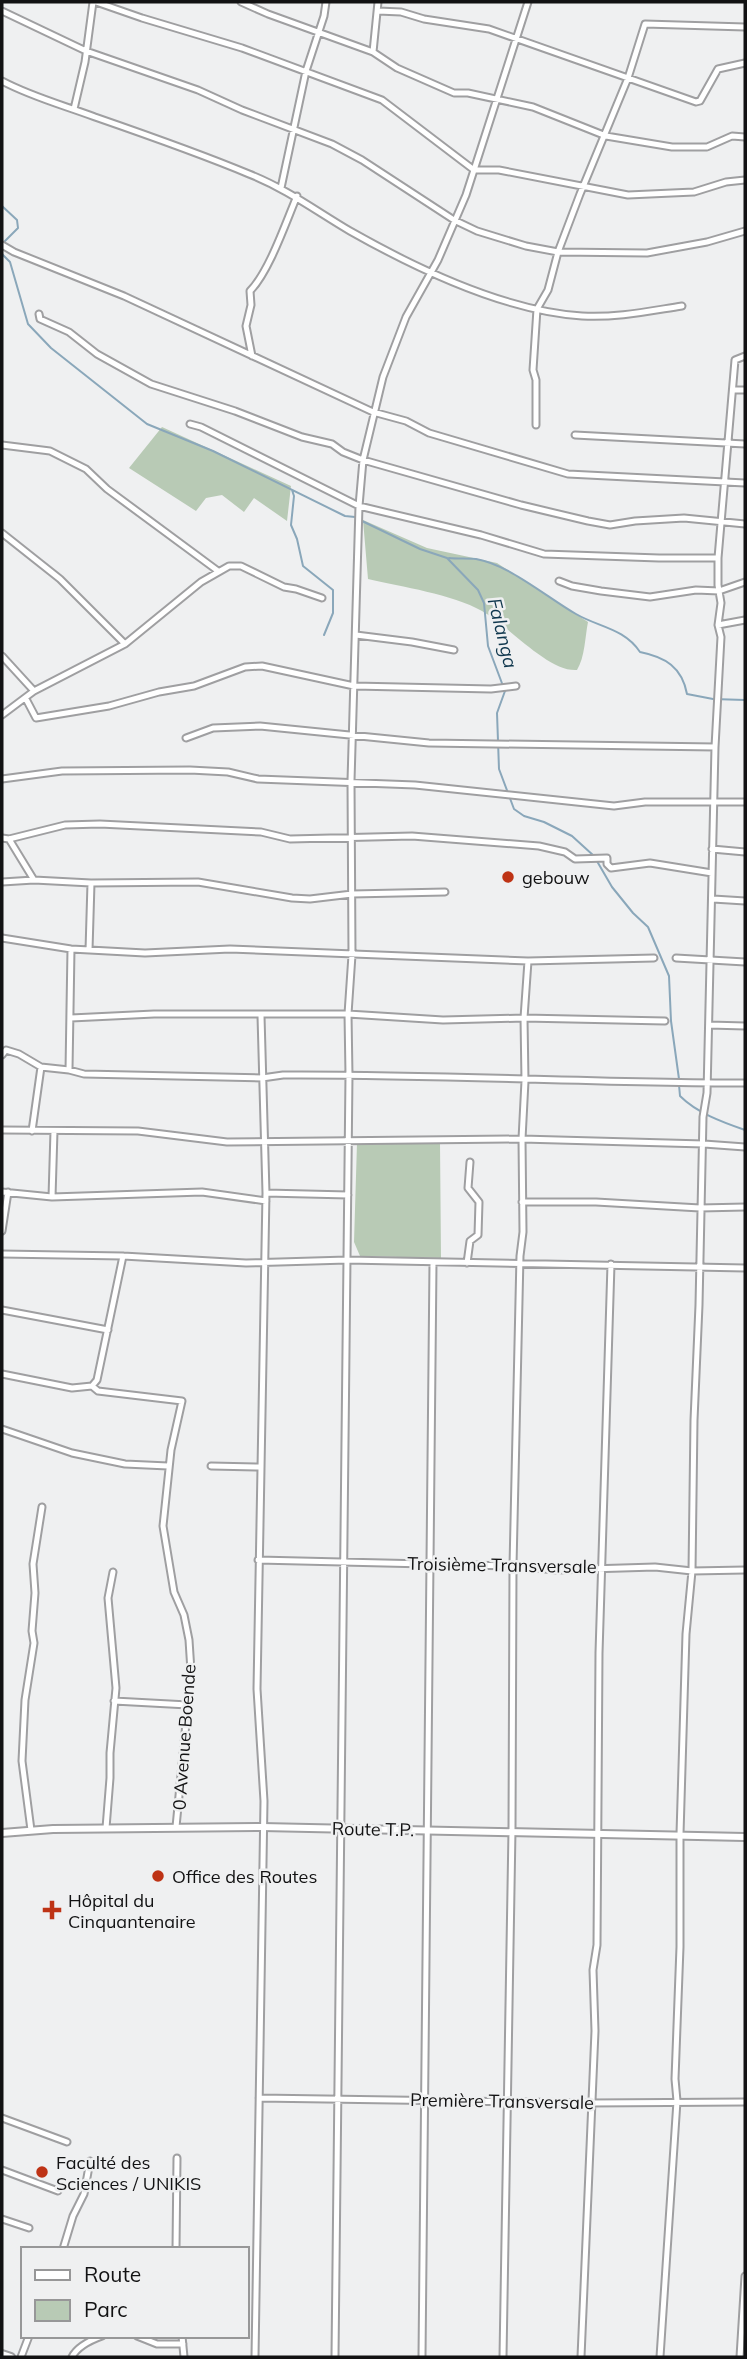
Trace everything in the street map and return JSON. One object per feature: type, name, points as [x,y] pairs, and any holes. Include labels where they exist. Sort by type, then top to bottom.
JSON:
[{"type":"street","points":[[74,109],[94,2],[242,48],[382,100],[474,170],[499,170],[628,195],[694,192],[712,185],[745,180]]},
{"type":"street","points":[[241,2],[373,52],[397,68],[454,93],[468,93],[533,107],[603,135],[672,147],[707,147],[732,136],[745,137]]},
{"type":"street","points":[[281,188],[306,71],[326,2]]},
{"type":"street","points":[[373,52],[379,2]]},
{"type":"street","points":[[335,2357],[348,1014],[352,955],[351,781],[359,509],[363,460],[383,377],[406,317],[432,273],[466,195],[528,2]]},
{"type":"street","points":[[2,11],[86,51],[198,90],[242,110],[332,144],[362,160],[454,220],[505,240],[558,252],[647,253],[707,242],[745,231]]},
{"type":"street","points":[[378,11],[401,12],[517,37],[696,102],[700,100],[718,69],[745,64]]},
{"type":"street","points":[[536,425],[536,380],[533,370],[537,309],[548,290],[558,252],[628,78],[645,24],[745,27]]},
{"type":"street","points":[[2,81],[27,95],[74,109],[250,174],[297,196],[348,230],[464,287],[537,309],[581,316],[618,316],[682,306]]},
{"type":"street","points":[[252,356],[246,326],[251,305],[250,291],[278,241],[297,196]]},
{"type":"street","points":[[4,245],[14,252],[124,296],[373,412],[405,421],[429,433],[568,474],[745,483]]},
{"type":"street","points":[[38,314],[40,319],[69,331],[97,354],[151,384],[235,411],[302,437],[332,444],[363,460],[521,505],[610,525],[684,518],[745,524]]},
{"type":"street","points":[[660,2357],[677,2101],[675,2079],[686,1634],[692,1571],[700,1208],[703,1117],[708,1083],[712,849],[721,637],[718,625],[721,603],[718,558],[735,360],[745,356]]},
{"type":"street","points":[[733,390],[745,390]]},
{"type":"street","points":[[190,425],[201,428],[359,509],[481,535],[544,554],[718,558]]},
{"type":"street","points":[[575,435],[745,444]]},
{"type":"street","points":[[2,445],[50,451],[86,469],[113,494],[218,571]]},
{"type":"street","points":[[2,533],[60,579],[125,644]]},
{"type":"street","points":[[2,715],[34,691],[125,644],[201,582],[229,566],[241,566],[284,587],[322,598]]},
{"type":"street","points":[[559,581],[572,586],[650,597],[696,590],[719,591],[745,582]]},
{"type":"street","points":[[718,625],[745,620]]},
{"type":"street","points":[[356,635],[454,650]]},
{"type":"street","points":[[2,656],[34,691]]},
{"type":"street","points":[[26,699],[36,719],[109,706],[159,692],[194,686],[244,667],[262,666],[354,686],[500,689],[516,686]]},
{"type":"street","points":[[186,738],[213,728],[260,726],[429,743],[715,747]]},
{"type":"street","points":[[2,779],[62,771],[142,769],[228,772],[258,779],[415,785],[614,806],[645,802],[745,802]]},
{"type":"street","points":[[2,838],[9,839],[65,825],[100,824],[261,832],[290,839],[412,836],[540,846],[565,852],[575,859],[607,858],[607,864],[611,868],[650,863],[712,873]]},
{"type":"street","points":[[9,839],[34,880]]},
{"type":"street","points":[[712,849],[745,852]]},
{"type":"street","points":[[2,882],[198,882],[310,899],[352,894],[446,892]]},
{"type":"street","points":[[89,950],[91,883]]},
{"type":"street","points":[[713,899],[745,901]]},
{"type":"street","points":[[2,938],[71,949],[145,953],[230,949],[528,961],[654,958]]},
{"type":"street","points":[[69,1070],[71,949]]},
{"type":"street","points":[[676,958],[745,962]]},
{"type":"street","points":[[503,2357],[512,1830],[513,1566],[522,1263],[524,1018],[528,961]]},
{"type":"street","points":[[71,1018],[153,1014],[348,1014],[443,1020],[524,1018],[665,1021]]},
{"type":"street","points":[[255,2357],[264,1801],[257,1689],[266,1193],[261,1016]]},
{"type":"street","points":[[709,1025],[745,1026]]},
{"type":"street","points":[[2,1055],[6,1051],[19,1054],[41,1066],[107,1076],[441,1076],[525,1081],[745,1083]]},
{"type":"street","points":[[32,1131],[41,1066]]},
{"type":"street","points":[[2,1130],[138,1131],[206,1141],[266,1143],[522,1139],[745,1147]]},
{"type":"street","points":[[52,1197],[54,1131]]},
{"type":"street","points":[[467,1263],[470,1241],[478,1235],[480,1210],[479,1202],[468,1188],[470,1162]]},
{"type":"street","points":[[2,1231],[5,1192],[52,1197],[202,1192],[265,1201]]},
{"type":"street","points":[[266,1193],[348,1195]]},
{"type":"street","points":[[522,1202],[745,1207]]},
{"type":"street","points":[[2,1254],[264,1262],[347,1260],[745,1268]]},
{"type":"street","points":[[2,1374],[72,1388],[92,1386],[97,1380],[123,1256]]},
{"type":"street","points":[[422,2357],[433,1263]]},
{"type":"street","points":[[582,2357],[590,2103],[595,2031],[593,1970],[597,1945],[599,1653],[611,1264]]},
{"type":"street","points":[[2,1310],[108,1330]]},
{"type":"street","name":"0 Avenue Boende","points":[[92,1386],[97,1391],[183,1401],[168,1466],[164,1502],[164,1542],[174,1592],[184,1615],[191,1671],[176,1827]]},
{"type":"street","points":[[2,1429],[72,1453],[124,1464],[168,1466]]},
{"type":"street","points":[[211,1466],[259,1467]]},
{"type":"street","points":[[31,1830],[22,1761],[24,1720],[34,1643],[33,1564],[42,1507]]},
{"type":"street","name":"Troisième Transversale","points":[[258,1560],[513,1566],[556,1570],[603,1567],[654,1567],[692,1571],[745,1570]]},
{"type":"street","points":[[106,1828],[116,1688],[108,1598],[113,1572]]},
{"type":"street","points":[[114,1701],[188,1705]]},
{"type":"street","name":"Route T.P.","points":[[2,1833],[106,1828],[262,1827],[512,1830],[745,1837]]},
{"type":"street","name":"Première Transversale","points":[[258,2098],[590,2103],[745,2102]]},
{"type":"street","points":[[2,2118],[66,2142]]},
{"type":"street","points":[[176,2247],[177,2158]]},
{"type":"street","points":[[64,2247],[73,2216],[84,2194],[90,2161]]},
{"type":"street","points":[[2,2170],[58,2191]]},
{"type":"street","points":[[2,2219],[29,2228]]},
{"type":"street","points":[[740,2357],[745,2276]]},
{"type":"street","points":[[21,2357],[28,2338]]},
{"type":"street","points":[[72,2357],[97,2338]]},
{"type":"street","points":[[142,2338],[157,2343],[183,2344]]},
{"type":"street","points":[[182,2338],[184,2357]]},
{"type":"street","points":[[2,2354],[12,2357]]},
{"type":"green space","points":[[162,427],[291,486],[287,521],[254,498],[244,512],[222,495],[206,498],[196,511],[129,468]]},
{"type":"green space","points":[[363,520],[427,548],[497,563],[588,622],[577,670],[554,664],[493,618],[470,605],[368,579]]},
{"type":"green space","points":[[357,1143],[440,1143],[441,1258],[360,1256],[354,1242]]},
{"type":"waterway","name":"Falanga","points":[[2,206],[17,220],[18,228],[2,244]]},
{"type":"waterway","name":"Falanga","points":[[2,254],[10,262],[28,324],[51,348],[147,424],[213,451],[345,516],[355,517]]},
{"type":"waterway","points":[[292,490],[294,496],[291,525],[303,566],[333,590],[333,613],[324,635]]},
{"type":"waterway","name":"Falanga","points":[[360,520],[420,549],[447,558],[478,590],[484,603],[488,646],[503,686]]},
{"type":"waterway","points":[[449,558],[476,559],[501,567],[576,614],[619,633],[640,652],[665,660],[677,670],[687,694],[713,699],[745,700]]},
{"type":"waterway","name":"Falanga","points":[[505,691],[497,713],[499,769],[514,809],[524,816],[544,822],[572,836],[594,856],[612,887],[648,927],[669,976],[671,1021],[679,1079]]},
{"type":"waterway","name":"Falanga","points":[[679,1085],[680,1096],[694,1107],[745,1130]]},
{"type":"place","name":"gebouw","points":[[508,877]]},
{"type":"place","name":"Office des Routes","points":[[158,1876]]},
{"type":"place","name":"Hôpital du Cinquantenaire","points":[[52,1910]]},
{"type":"place","name":"Faculté des Sciences / UNIKIS","points":[[42,2172]]}]
